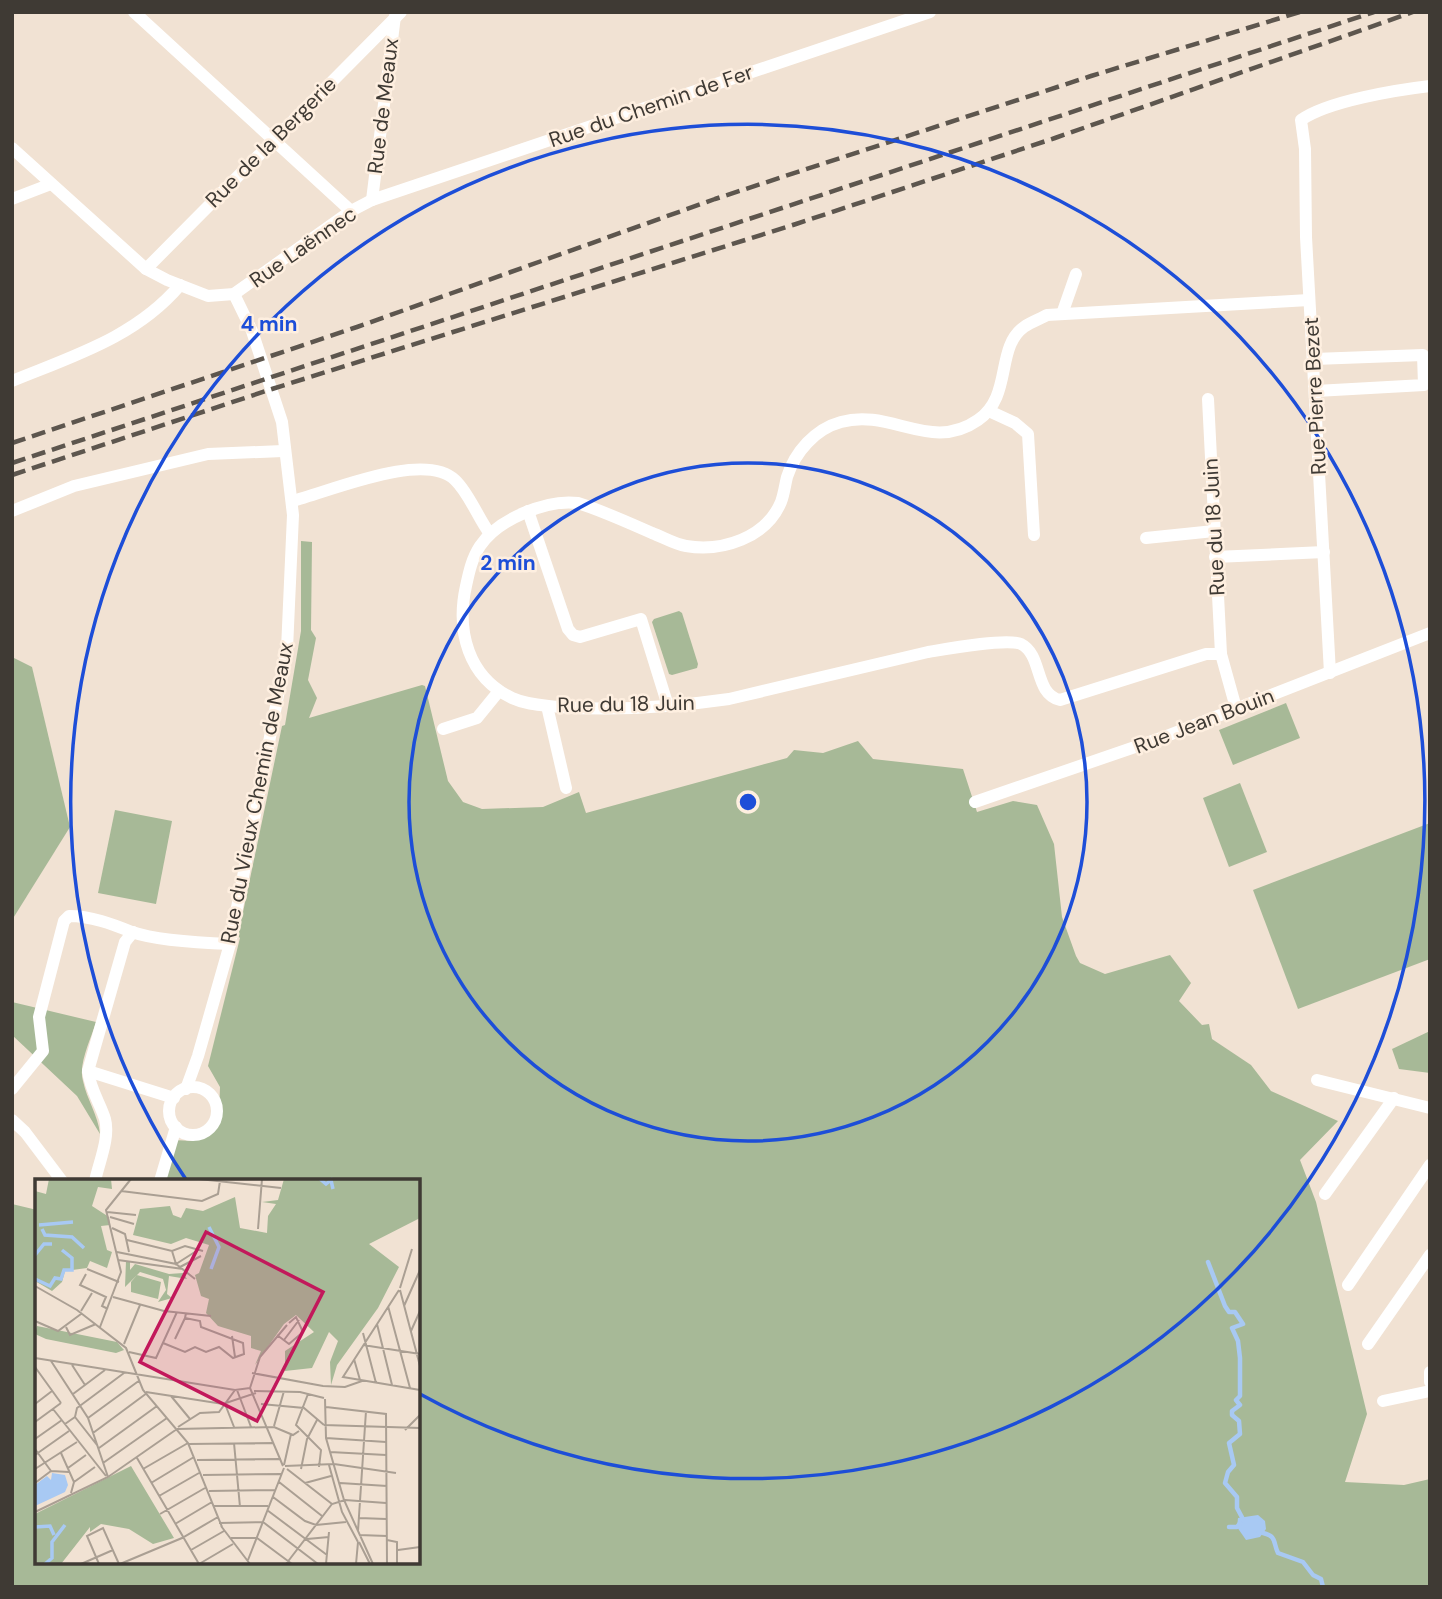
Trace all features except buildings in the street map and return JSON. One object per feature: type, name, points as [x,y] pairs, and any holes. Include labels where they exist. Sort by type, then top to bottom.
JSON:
[{"type":"street","points":[[134,12],[351,211]]},
{"type":"street","name":"Rue du Chemin de Fer","points":[[372,200],[895,21],[930,12]]},
{"type":"street","name":"Rue de la Bergerie","points":[[146,268],[397,13]]},
{"type":"street","name":"Rue de Meaux","points":[[372,200],[397,13]]},
{"type":"street","name":"Rue Pierre Bezet","points":[[1330,673],[1309,300],[1305,149],[1301,120],[1311,113],[1380,94],[1430,86]]},
{"type":"street","points":[[12,148],[146,268],[167,280],[208,296],[234,294]]},
{"type":"street","points":[[12,199],[51,184]]},
{"type":"street","name":"Rue Laënnec","points":[[234,294],[351,211],[372,200]]},
{"type":"street","points":[[1062,314],[1076,274]]},
{"type":"street","points":[[12,382],[117,338],[163,305],[180,285]]},
{"type":"street","name":"Rue du Vieux Chemin de Meaux","points":[[186,1089],[230,944],[287,649],[292,501],[283,451],[282,422],[252,331],[234,294]]},
{"type":"street","points":[[1034,535],[1028,434],[1015,423],[989,411],[996,401],[1010,345],[1023,328],[1048,315],[1309,300]]},
{"type":"street","points":[[1314,359],[1423,355],[1424,385],[1315,391]]},
{"type":"street","name":"Rue du 18 Juin","points":[[1208,399],[1221,654],[1236,708]]},
{"type":"street","name":"Rue du 18 Juin","points":[[989,411],[957,431],[939,433],[918,431],[889,421],[863,417],[828,427],[803,448],[792,465],[773,516],[752,534],[719,547],[682,545],[578,503],[548,504],[528,511],[490,534],[480,546],[470,568],[461,618],[466,649],[478,669],[499,691],[525,703],[586,709],[668,706],[729,699],[928,652],[1009,643],[1018,643],[1027,649],[1046,691],[1060,700],[1206,654],[1221,654]]},
{"type":"street","points":[[12,511],[74,486],[208,454],[252,450],[283,451]]},
{"type":"street","points":[[292,501],[369,477],[395,472],[435,470],[455,480],[490,534]]},
{"type":"street","points":[[528,511],[573,635],[580,637],[641,619],[668,706]]},
{"type":"street","points":[[1146,538],[1214,531]]},
{"type":"street","points":[[1215,556],[1324,552]]},
{"type":"street","name":"Rue Jean Bouin","points":[[975,802],[1116,754],[1430,633]]},
{"type":"street","points":[[443,729],[477,718],[499,691]]},
{"type":"street","points":[[547,706],[566,788]]},
{"type":"street","points":[[12,1090],[43,1051],[39,1017],[64,921],[69,916],[122,926],[133,932],[202,944],[230,944]]},
{"type":"street","points":[[95,1179],[106,1134],[105,1120],[89,1083],[88,1071],[125,942],[133,932]]},
{"type":"street","points":[[88,1071],[174,1098]]},
{"type":"street","points":[[1317,1080],[1430,1108]]},
{"type":"street","points":[[194,1088],[208,1093],[216,1106],[215,1121],[197,1135],[189,1135],[176,1127],[170,1113],[174,1098],[186,1089],[194,1088]]},
{"type":"street","points":[[1325,1195],[1394,1098]]},
{"type":"street","points":[[12,1120],[25,1132],[60,1179]]},
{"type":"street","points":[[161,1179],[176,1127]]},
{"type":"street","points":[[1348,1285],[1430,1164]]},
{"type":"street","points":[[1368,1345],[1430,1255]]},
{"type":"street","points":[[1430,1372],[1430,1382]]},
{"type":"street","points":[[1383,1401],[1430,1391]]},
{"type":"green space","points":[[301,541],[312,542],[311,630],[316,638],[308,680],[317,698],[309,718],[425,686],[448,781],[463,802],[482,809],[543,807],[579,792],[586,813],[787,758],[794,750],[823,753],[858,741],[873,759],[963,769],[977,812],[1013,801],[1037,805],[1054,844],[1062,917],[1080,963],[1105,974],[1170,955],[1191,983],[1179,1001],[1202,1025],[1209,1024],[1212,1039],[1251,1065],[1271,1091],[1338,1121],[1300,1160],[1316,1202],[1367,1414],[1345,1482],[1404,1485],[1430,1479],[1430,1587],[12,1587],[12,1204],[35,1210],[35,1564],[420,1564],[420,1179],[162,1179],[173,1140],[193,1141],[219,1115],[220,1087],[208,1066],[240,938],[238,936],[282,726],[285,725],[301,631]]},
{"type":"green space","points":[[679,611],[682,613],[698,664],[697,668],[672,675],[669,674],[652,622]]},
{"type":"green space","points":[[12,657],[32,667],[70,827],[12,920]]},
{"type":"green space","points":[[1286,703],[1300,738],[1233,765],[1219,730]]},
{"type":"green space","points":[[1240,783],[1267,852],[1229,867],[1203,798]]},
{"type":"green space","points":[[115,810],[172,821],[156,904],[98,893]]},
{"type":"green space","points":[[1430,823],[1430,959],[1298,1009],[1253,890]]},
{"type":"green space","points":[[12,1002],[96,1022],[82,1074],[100,1134],[77,1096],[12,1035]]},
{"type":"green space","points":[[1430,1031],[1430,1073],[1399,1069],[1392,1049]]},
{"type":"water","points":[[1258,1515],[1265,1521],[1266,1529],[1260,1537],[1246,1540],[1237,1527],[1238,1518]]},
{"type":"waterway","points":[[1208,1262],[1225,1306],[1229,1312],[1235,1312],[1243,1324],[1232,1328],[1238,1341],[1240,1358],[1240,1396],[1236,1400],[1240,1405],[1232,1411],[1232,1415],[1239,1421],[1240,1434],[1229,1443],[1234,1465],[1228,1472],[1225,1483],[1237,1497],[1237,1508],[1244,1521]]},
{"type":"waterway","points":[[1229,1527],[1237,1527],[1240,1523]]},
{"type":"waterway","points":[[1259,1532],[1272,1537],[1278,1553],[1303,1562],[1313,1575],[1321,1579],[1323,1587]]},
{"type":"railway","points":[[12,443],[357,327],[715,199],[1091,76],[1300,12]]},
{"type":"railway","points":[[12,463],[1374,12]]},
{"type":"railway","points":[[12,475],[272,389],[796,224],[1055,138],[1413,12]]}]
